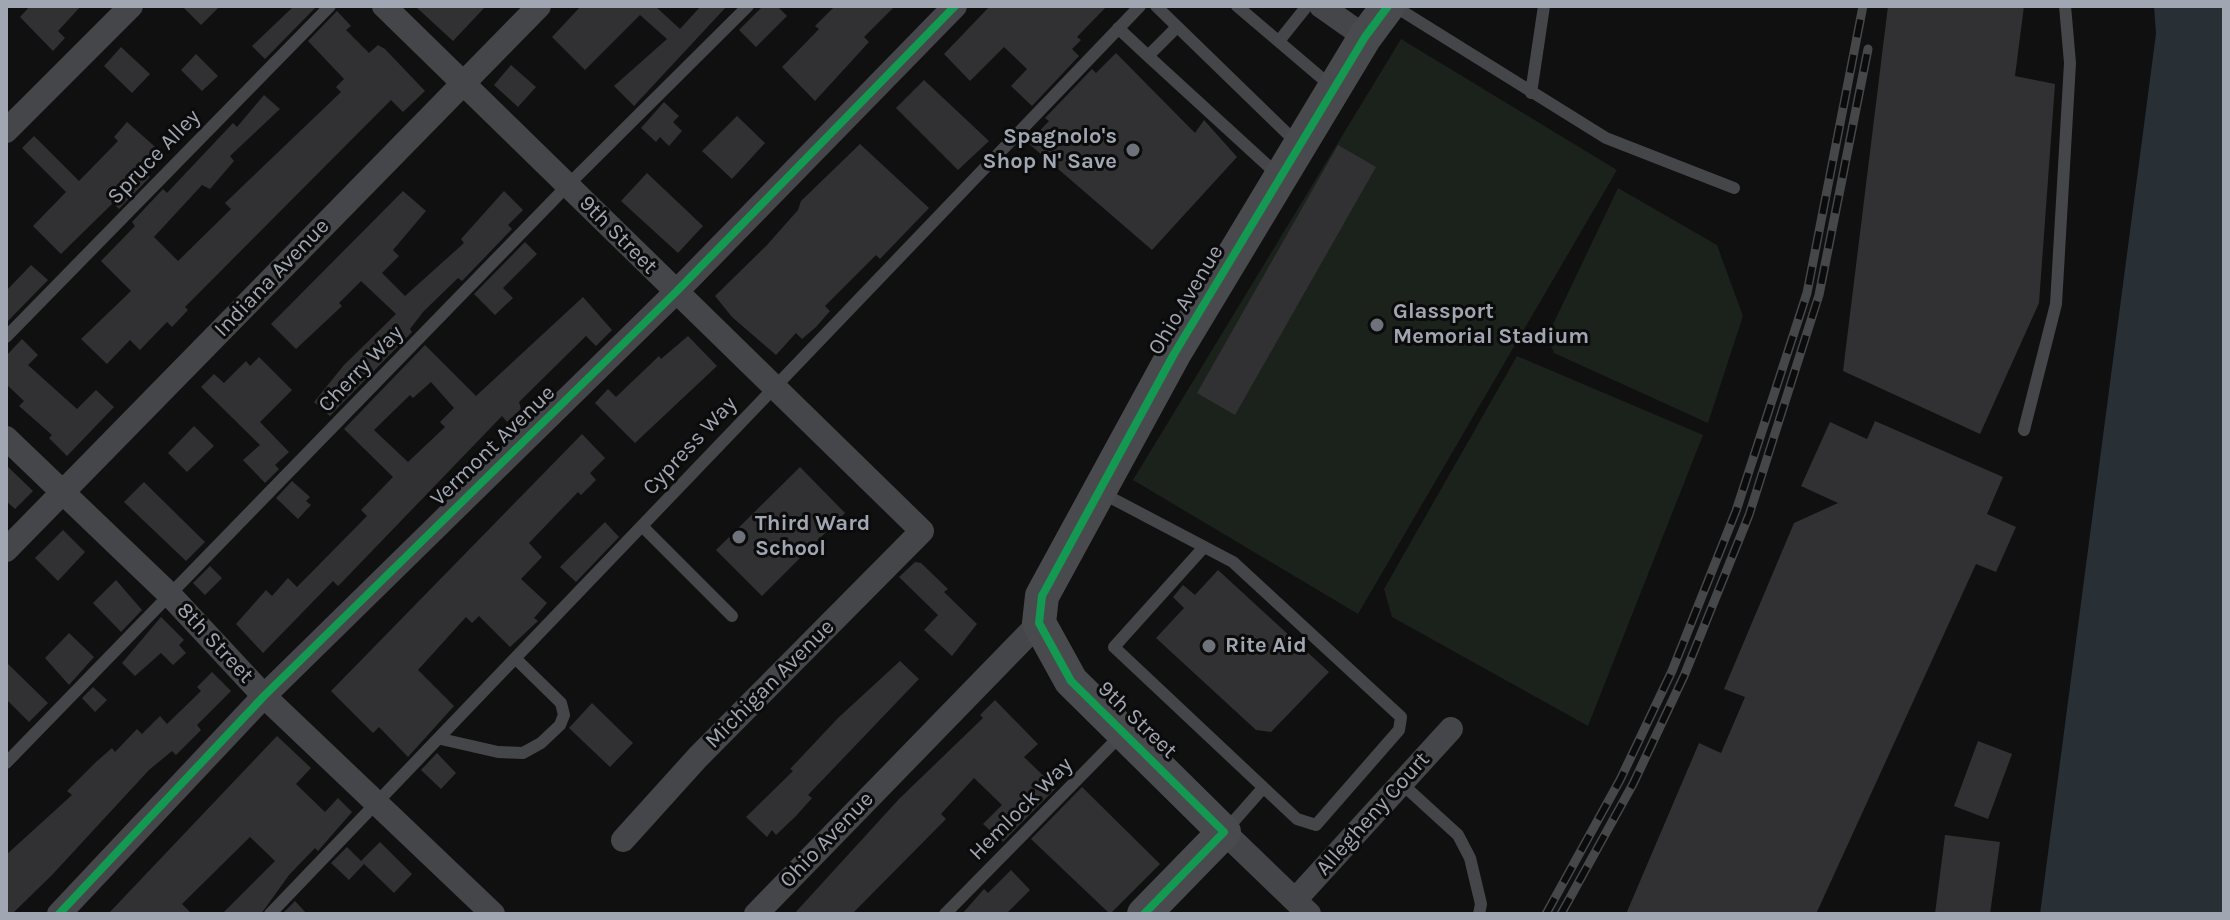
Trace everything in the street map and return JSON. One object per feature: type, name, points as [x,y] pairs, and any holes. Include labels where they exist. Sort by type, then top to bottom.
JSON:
[{"type":"main road","name":"Ohio Avenue","points":[[1039,623],[1042,596],[1174,354],[1365,37],[1388,6]]},
{"type":"main road","name":"9th Street","points":[[1039,623],[1071,681],[1224,832]]},
{"type":"main road","points":[[1144,914],[1224,832]]},
{"type":"street","points":[[6,131],[131,6]]},
{"type":"street","name":"9th Street","points":[[384,6],[772,388],[922,531]]},
{"type":"street","name":"Indiana Avenue","points":[[6,550],[539,6]]},
{"type":"street","name":"Vermont Avenue","points":[[59,914],[264,696],[676,292],[955,6]]},
{"type":"street","points":[[1321,6],[1365,37]]},
{"type":"street","name":"8th Street","points":[[6,438],[170,595],[264,696],[380,803],[493,914]]},
{"type":"street","name":"Michigan Avenue","points":[[623,840],[698,757],[922,531]]},
{"type":"street","name":"Ohio Avenue","points":[[756,914],[1039,623]]},
{"type":"street","name":"Allegheny Court","points":[[1302,907],[1401,783],[1451,729]]},
{"type":"street","name":"9th Street","points":[[1224,832],[1302,907]]},
{"type":"lane","name":"Spruce Alley","points":[[6,337],[330,6]]},
{"type":"lane","name":"Cherry Way","points":[[6,763],[568,185],[748,6]]},
{"type":"lane","name":"Cypress Way","points":[[270,914],[380,803],[772,388],[1140,6]]},
{"type":"lane","points":[[1156,6],[1300,145]]},
{"type":"lane","points":[[1237,6],[1334,88]]},
{"type":"lane","points":[[1279,41],[1307,6]]},
{"type":"lane","points":[[1394,6],[1606,138],[1734,188]]},
{"type":"lane","points":[[1531,93],[1544,6]]},
{"type":"lane","points":[[2024,430],[2056,304],[2070,63],[2065,6]]},
{"type":"lane","points":[[1148,56],[1177,27]]},
{"type":"lane","points":[[1118,28],[1280,178]]},
{"type":"lane","points":[[1097,491],[1233,562],[1401,717],[1399,730],[1316,825],[1297,819],[1114,647],[1204,547]]},
{"type":"lane","points":[[642,526],[732,616]]},
{"type":"lane","points":[[441,739],[498,752],[523,753],[541,743],[560,725],[564,715],[561,703],[516,659]]},
{"type":"lane","name":"Hemlock Way","points":[[945,914],[1125,732]]},
{"type":"lane","points":[[1401,783],[1458,835],[1470,858],[1481,904],[1479,914]]},
{"type":"lane","points":[[1224,832],[1263,788]]},
{"type":"shaded area","points":[[2154,6],[2224,6],[2224,914],[2040,914],[2156,34]]},
{"type":"shaded area","name":"Glassport Memorial Stadium","points":[[1401,39],[1617,170],[1358,614],[1133,480]]},
{"type":"shaded area","points":[[1618,188],[1717,245],[1743,316],[1708,423],[1554,353],[1547,337]]},
{"type":"shaded area","points":[[1517,356],[1703,435],[1588,726],[1392,617],[1384,589]]},
{"type":"building","points":[[30,6],[81,6],[58,31],[65,38],[53,51],[20,17]]},
{"type":"building","points":[[182,6],[220,6],[201,25]]},
{"type":"building","points":[[294,6],[317,6],[265,59],[252,46]]},
{"type":"building","points":[[415,6],[486,6],[453,41]]},
{"type":"building","points":[[581,6],[655,6],[680,29],[701,6],[727,6],[634,106],[614,86],[667,39],[640,15],[585,70],[552,37]]},
{"type":"building","points":[[763,6],[777,6],[787,16],[756,47],[739,30]]},
{"type":"building","points":[[835,6],[895,6],[864,37],[869,42],[815,101],[782,67],[819,29],[815,26]]},
{"type":"building","points":[[990,6],[1107,6],[1077,37],[1081,40],[1072,49],[1079,56],[1032,106],[1011,86],[1027,69],[1004,47],[970,81],[944,54]]},
{"type":"building","points":[[1888,6],[2024,6],[2015,76],[2055,84],[2039,303],[1980,434],[1843,371]]},
{"type":"building","points":[[337,11],[351,26],[346,30],[369,53],[378,45],[385,49],[425,91],[403,112],[391,100],[185,307],[188,310],[172,327],[167,322],[140,350],[130,340],[107,364],[81,339],[131,291],[101,261],[135,226],[132,222],[163,189],[167,193],[233,123],[237,127],[264,95],[280,109],[230,156],[234,161],[210,189],[202,185],[154,237],[178,261],[231,209],[225,203],[341,92],[336,87],[344,79],[308,41]]},
{"type":"building","points":[[121,47],[150,74],[132,93],[104,66]]},
{"type":"building","name":"Spagnolo's Shop N' Save","points":[[1116,53],[1195,133],[1204,120],[1237,157],[1152,250],[1028,143],[1049,121],[1045,118],[1092,69],[1096,73]]},
{"type":"building","points":[[196,54],[218,76],[202,91],[181,70]]},
{"type":"building","points":[[511,65],[536,87],[518,107],[494,85]]},
{"type":"building","points":[[924,80],[989,141],[958,170],[896,108]]},
{"type":"building","points":[[664,102],[679,116],[673,122],[682,131],[669,146],[660,137],[656,142],[641,128]]},
{"type":"building","points":[[737,116],[765,143],[732,179],[702,151]]},
{"type":"building","points":[[127,122],[161,152],[144,171],[150,177],[119,209],[113,203],[61,254],[33,226],[66,192],[22,148],[34,136],[79,181],[118,141],[114,137]]},
{"type":"building","points":[[860,144],[929,208],[880,259],[876,255],[825,306],[830,311],[816,327],[802,339],[796,333],[776,355],[732,317],[715,296],[767,245],[798,210],[801,201]]},
{"type":"building","points":[[1338,145],[1376,167],[1235,415],[1197,393]]},
{"type":"building","points":[[647,173],[703,226],[678,253],[621,201]]},
{"type":"building","points":[[403,191],[426,211],[393,250],[399,256],[382,273],[405,296],[464,243],[461,239],[504,191],[523,210],[508,225],[512,229],[462,281],[458,278],[423,312],[410,329],[412,332],[330,416],[314,402],[344,365],[396,314],[361,281],[339,303],[342,306],[296,349],[271,324]]},
{"type":"building","points":[[525,242],[537,254],[503,288],[513,298],[495,315],[474,294]]},
{"type":"building","points":[[31,265],[48,280],[6,323],[6,291]]},
{"type":"building","points":[[583,297],[612,330],[596,346],[586,336],[519,402],[521,409],[507,422],[502,416],[338,586],[333,581],[263,653],[236,624],[266,590],[272,596],[288,578],[297,587],[367,516],[361,510],[393,477],[344,429],[425,345],[476,396]],"holes":[[[431,382],[454,408],[440,422],[445,427],[408,462],[374,430],[410,395],[413,398]]]},
{"type":"building","points":[[688,336],[717,366],[635,443],[595,403],[608,389],[616,397],[659,356],[661,359]]},
{"type":"building","points":[[22,339],[38,355],[28,365],[77,409],[96,390],[114,407],[67,456],[49,438],[52,435],[19,406],[24,401],[6,384],[6,356]]},
{"type":"building","points":[[259,357],[292,390],[260,422],[289,452],[275,465],[279,469],[265,483],[243,460],[260,445],[201,387],[214,374],[224,383],[246,361],[250,366]]},
{"type":"building","points":[[1875,421],[2003,477],[1987,514],[2016,527],[1996,572],[1976,564],[1816,914],[1626,914],[1699,743],[1721,753],[1745,697],[1724,689],[1794,523],[1838,503],[1801,486],[1830,422],[1867,439]]},
{"type":"building","points":[[194,426],[214,446],[187,472],[168,453]]},
{"type":"building","points":[[582,434],[605,458],[590,473],[596,480],[581,495],[578,492],[529,543],[542,557],[521,579],[547,603],[534,618],[538,621],[510,647],[479,616],[472,623],[466,617],[418,670],[454,706],[408,757],[379,727],[373,733],[331,691]]},
{"type":"building","points":[[6,465],[33,491],[15,509],[6,501]]},
{"type":"building","points":[[800,467],[845,513],[762,596],[716,550]]},
{"type":"building","points":[[292,481],[310,497],[306,501],[311,505],[298,519],[276,498]]},
{"type":"building","points":[[144,482],[205,542],[186,561],[124,502]]},
{"type":"building","points":[[605,522],[619,537],[576,582],[560,567]]},
{"type":"building","points":[[63,530],[85,552],[58,581],[35,558]]},
{"type":"building","points":[[915,562],[921,563],[948,589],[944,592],[977,624],[952,656],[924,630],[938,615],[899,577]]},
{"type":"building","points":[[210,566],[222,578],[205,595],[193,583]]},
{"type":"building","points":[[1218,570],[1329,672],[1271,732],[1256,730],[1156,638],[1184,608],[1173,597],[1183,585],[1195,595]]},
{"type":"building","points":[[116,580],[142,610],[121,632],[93,603]]},
{"type":"building","points":[[161,617],[184,640],[179,645],[186,653],[173,665],[161,653],[135,676],[122,663]]},
{"type":"building","points":[[69,633],[94,657],[69,685],[45,658]]},
{"type":"building","points":[[900,661],[919,679],[808,795],[812,798],[796,816],[776,835],[772,830],[767,837],[746,817],[793,771],[790,769],[838,718]]},
{"type":"building","points":[[6,662],[48,703],[29,722],[6,699]]},
{"type":"building","points":[[212,672],[231,691],[197,725],[201,730],[176,755],[172,751],[149,770],[52,875],[12,914],[6,914],[6,855],[72,795],[67,791],[96,762],[112,748],[115,752],[137,729],[142,734],[160,716],[167,724],[201,691],[197,687]]},
{"type":"building","points":[[93,687],[107,700],[95,712],[82,698]]},
{"type":"building","points":[[995,700],[1038,744],[1024,757],[1056,788],[1003,842],[983,824],[1002,805],[974,778],[941,814],[946,819],[852,914],[794,914],[899,799],[983,718],[980,715]]},
{"type":"building","points":[[592,703],[633,743],[610,767],[569,728]]},
{"type":"building","points":[[277,736],[311,768],[296,784],[325,812],[338,798],[352,812],[318,851],[315,848],[289,875],[261,914],[222,914],[275,861],[250,837],[182,904],[192,914],[108,914]]},
{"type":"building","points":[[1978,741],[2012,754],[1988,819],[1954,806]]},
{"type":"building","points":[[437,753],[456,773],[441,789],[421,770]]},
{"type":"building","points":[[1082,787],[1160,864],[1110,914],[1031,839]]},
{"type":"building","points":[[1945,835],[2000,842],[1990,914],[1935,914]]},
{"type":"building","points":[[380,842],[412,874],[394,893],[361,861]]},
{"type":"building","points":[[347,847],[364,864],[349,880],[331,863]]},
{"type":"building","points":[[1011,870],[1030,890],[1006,914],[962,914],[984,889],[988,893]]},
{"type":"building","points":[[295,901],[307,914],[282,914]]},
{"type":"railway","points":[[1546,914],[1620,780],[1672,671],[1736,511],[1807,293],[1863,6]]},
{"type":"railway","points":[[1561,914],[1633,784],[1684,676],[1749,515],[1819,295],[1868,49]]},
{"type":"cycle path","points":[[59,914],[264,696],[676,292],[955,6]]},
{"type":"cycle path","points":[[1144,914],[1224,832],[1071,681],[1039,623],[1042,596],[1174,354],[1365,37],[1388,6]]},
{"type":"place","name":"Spagnolo's Shop N' Save","points":[[1133,150]]},
{"type":"place","name":"Glassport Memorial Stadium","points":[[1377,325]]},
{"type":"place","name":"Third Ward School","points":[[739,537]]},
{"type":"place","name":"Rite Aid","points":[[1209,646]]}]
